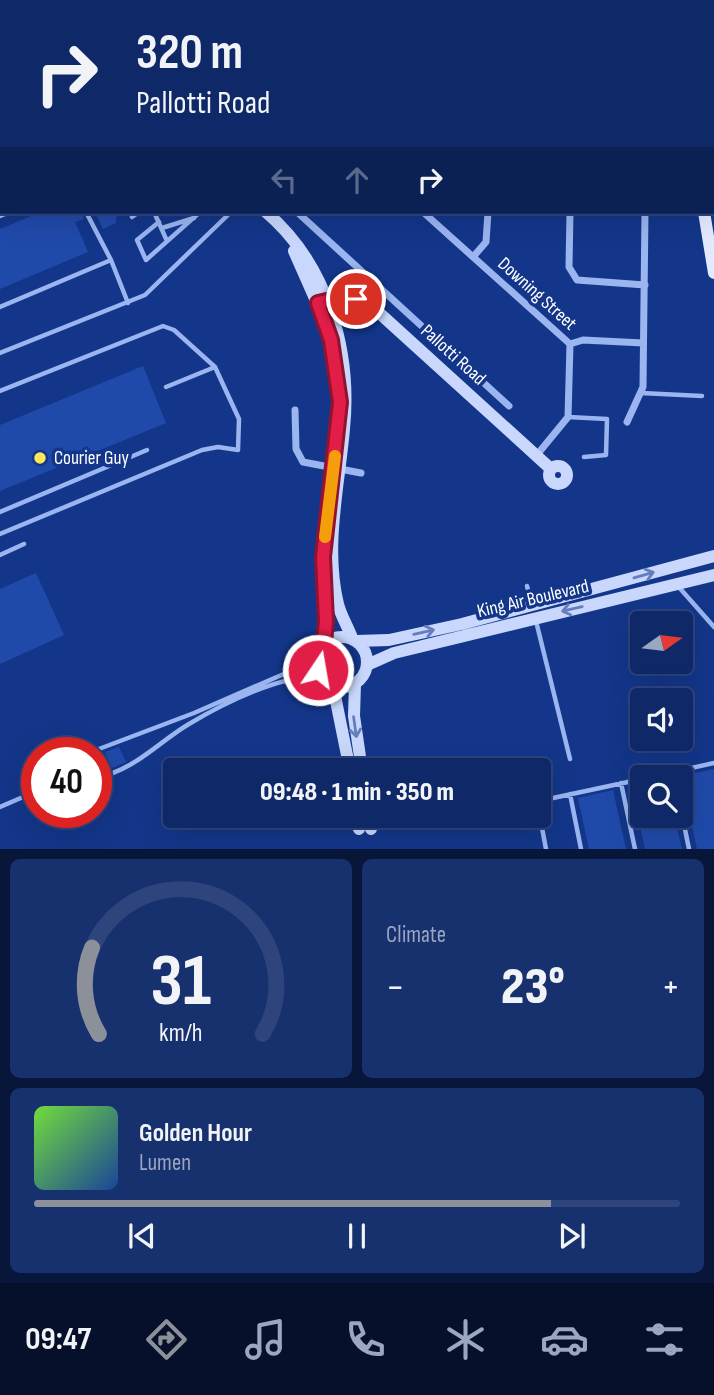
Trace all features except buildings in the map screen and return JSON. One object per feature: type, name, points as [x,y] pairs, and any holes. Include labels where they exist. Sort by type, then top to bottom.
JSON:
[{"type":"main road","points":[[704,214],[714,273]]},
{"type":"street","points":[[268,214],[299,259],[323,302],[331,340],[340,402],[334,566],[339,604],[354,640],[364,649],[367,665],[355,684],[354,716],[360,758]]},
{"type":"street","name":"Pallotti Road","points":[[299,214],[509,406]]},
{"type":"street","name":"Downing Street","points":[[425,214],[570,344],[568,417]]},
{"type":"street","points":[[473,257],[486,242],[488,214]]},
{"type":"street","points":[[570,214],[569,267],[577,280],[645,285]]},
{"type":"street","points":[[627,422],[641,393],[645,214]]},
{"type":"street","name":"Pallotti Road","points":[[323,302],[348,297],[365,302],[551,469]]},
{"type":"street","points":[[408,339],[420,325]]},
{"type":"street","points":[[570,344],[583,340],[643,342]]},
{"type":"street","points":[[295,410],[299,458],[307,464],[361,473]]},
{"type":"street","points":[[536,456],[568,417]]},
{"type":"street","points":[[336,469],[323,557],[326,621],[316,661],[321,677],[333,686],[348,758]]},
{"type":"street","name":"King Air Boulevard","points":[[367,665],[394,653],[714,556]]},
{"type":"street","name":"King Air Boulevard","points":[[354,640],[389,640],[712,576]]},
{"type":"street","points":[[321,647],[335,637],[354,640]]},
{"type":"street","points":[[333,686],[355,684]]},
{"type":"lane","points":[[87,214],[111,260],[128,303]]},
{"type":"lane","points":[[132,217],[136,214]]},
{"type":"lane","points":[[156,214],[167,241]]},
{"type":"lane","points":[[159,222],[137,240],[144,259],[148,260],[198,214]]},
{"type":"lane","points":[[0,353],[128,303],[154,288],[229,214]]},
{"type":"lane","points":[[162,228],[194,218]]},
{"type":"lane","points":[[0,307],[111,260]]},
{"type":"lane","points":[[0,391],[157,326],[174,330],[215,368],[239,419],[238,450],[218,447],[202,450],[0,534]]},
{"type":"lane","points":[[166,387],[215,368]]},
{"type":"lane","points":[[641,393],[702,396]]},
{"type":"lane","points":[[568,417],[606,418],[606,455],[584,457]]},
{"type":"lane","points":[[0,512],[147,450]]},
{"type":"lane","points":[[0,555],[24,544]]},
{"type":"lane","points":[[676,585],[714,627]]},
{"type":"lane","points":[[527,586],[570,758]]},
{"type":"lane","points":[[112,744],[204,709],[293,670],[321,647]]},
{"type":"lane","points":[[112,773],[128,768],[189,724],[256,692],[295,677],[321,677]]},
{"type":"lane","points":[[693,770],[714,764]]},
{"type":"lane","points":[[551,799],[630,781]]},
{"type":"lane","points":[[621,783],[635,849]]},
{"type":"lane","points":[[570,794],[581,849]]},
{"type":"lane","points":[[0,807],[21,798]]},
{"type":"lane","points":[[542,828],[546,849]]},
{"type":"lane","points":[[685,828],[689,849]]},
{"type":"slow traffic","points":[[325,537],[335,456]]},
{"type":"place","name":"Courier Guy","points":[[40,458]]},
{"type":"route","points":[[318,670],[316,661],[318,651],[324,643],[326,621],[323,557],[340,402],[331,340],[318,303],[348,297],[356,299]]}]
